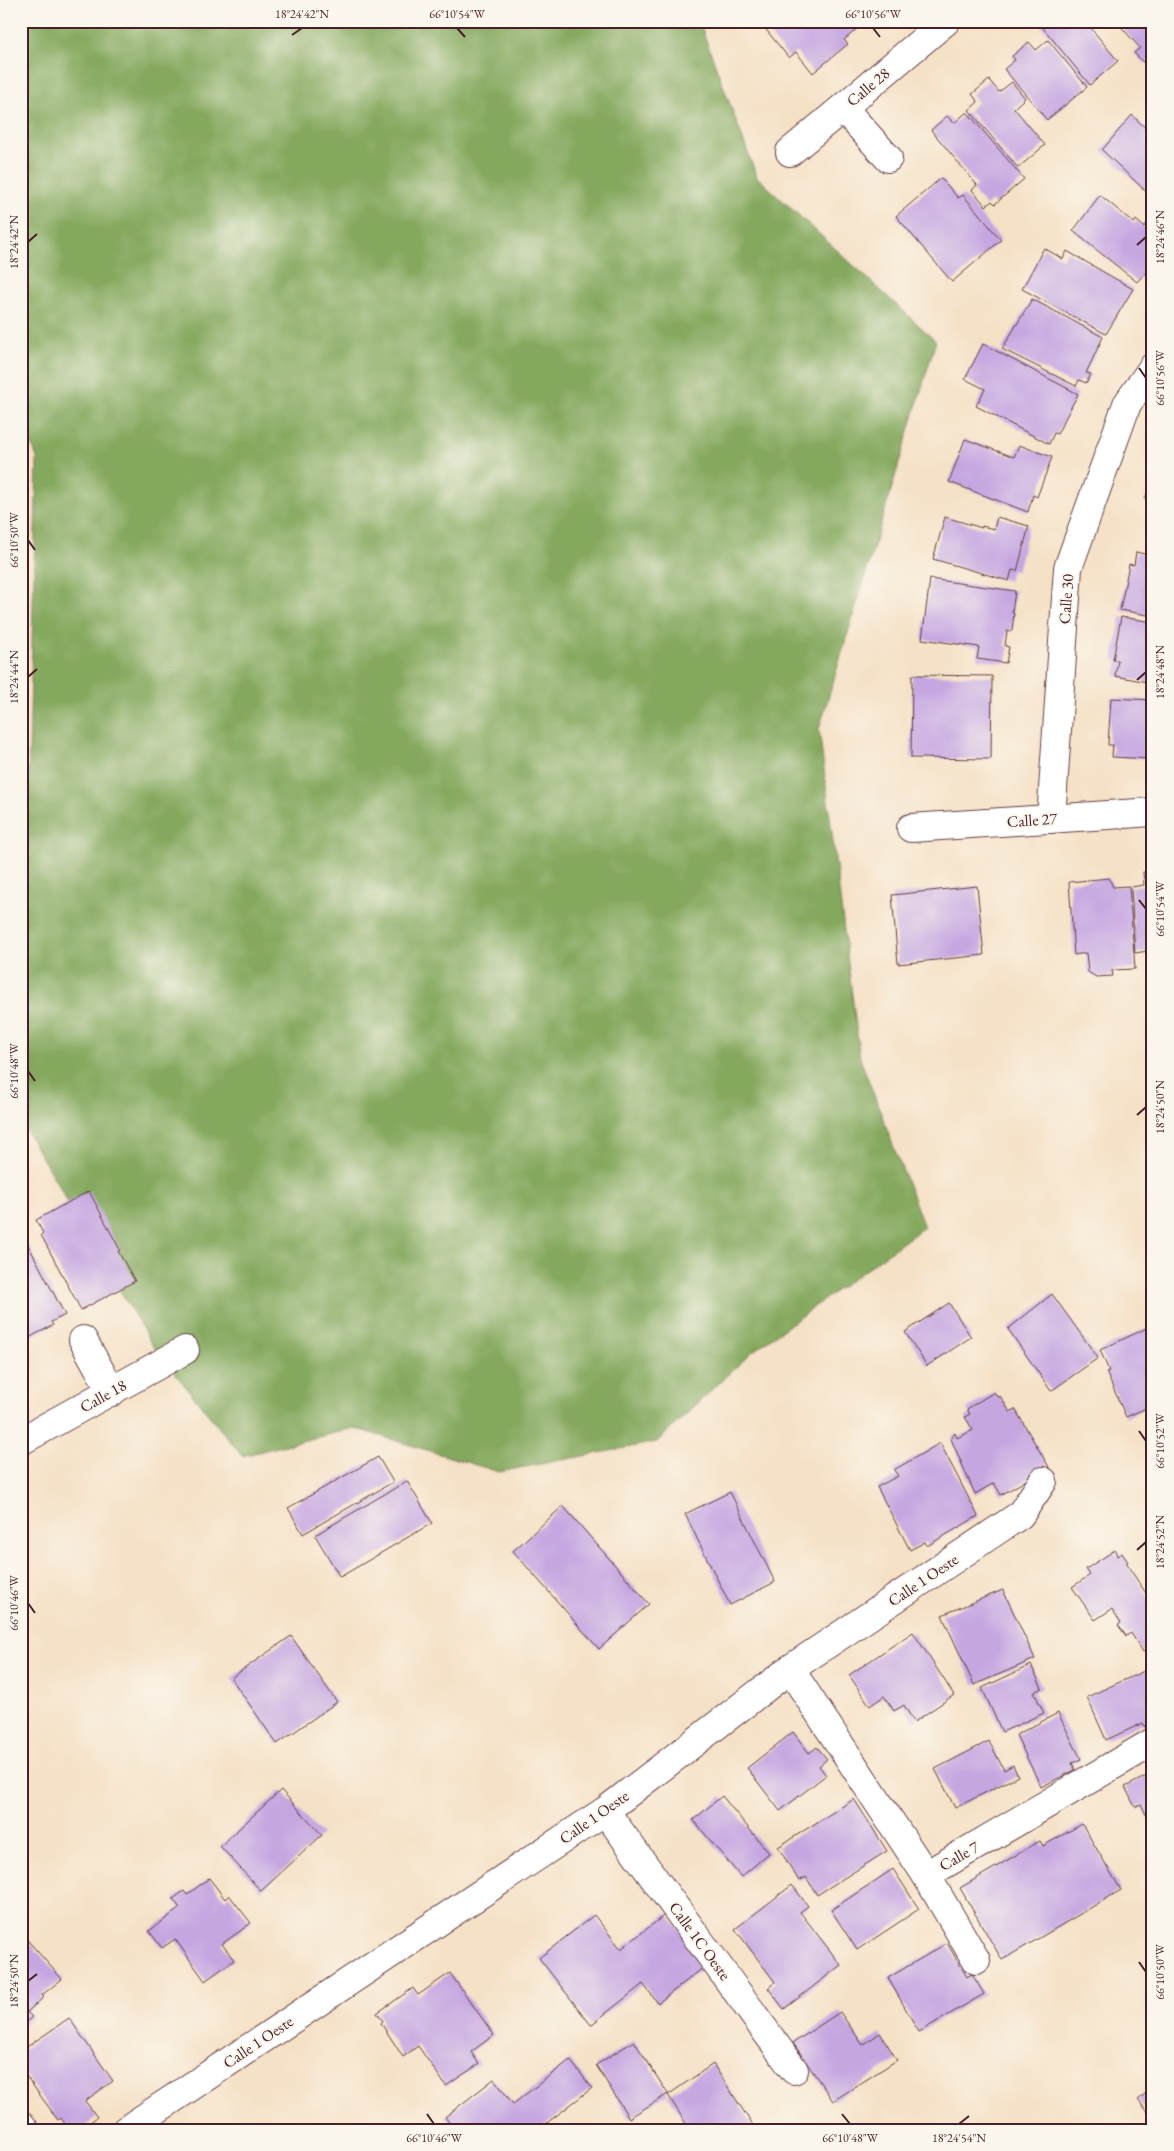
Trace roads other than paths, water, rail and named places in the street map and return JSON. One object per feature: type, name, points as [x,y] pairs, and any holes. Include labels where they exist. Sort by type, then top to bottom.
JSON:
[{"type":"street","name":"Calle 28","points":[[790,152],[946,21]]},
{"type":"street","points":[[843,108],[888,158]]},
{"type":"street","name":"Calle 30","points":[[1051,819],[1068,568],[1127,404],[1153,367]]},
{"type":"street","name":"Calle 27","points":[[910,828],[1153,812]]},
{"type":"street","points":[[83,1340],[112,1392]]},
{"type":"street","name":"Calle 18","points":[[21,1441],[112,1392],[184,1350]]},
{"type":"street","name":"Calle 1 Oeste","points":[[126,2130],[605,1811],[790,1669],[1020,1515],[1043,1481]]},
{"type":"street","name":"Calle 7","points":[[790,1669],[926,1875],[1153,1742]]},
{"type":"street","name":"Calle 1C Oeste","points":[[605,1811],[794,2070]]},
{"type":"street","points":[[926,1875],[976,1960]]},
{"type":"street","points":[[21,2125],[25,2130]]}]
